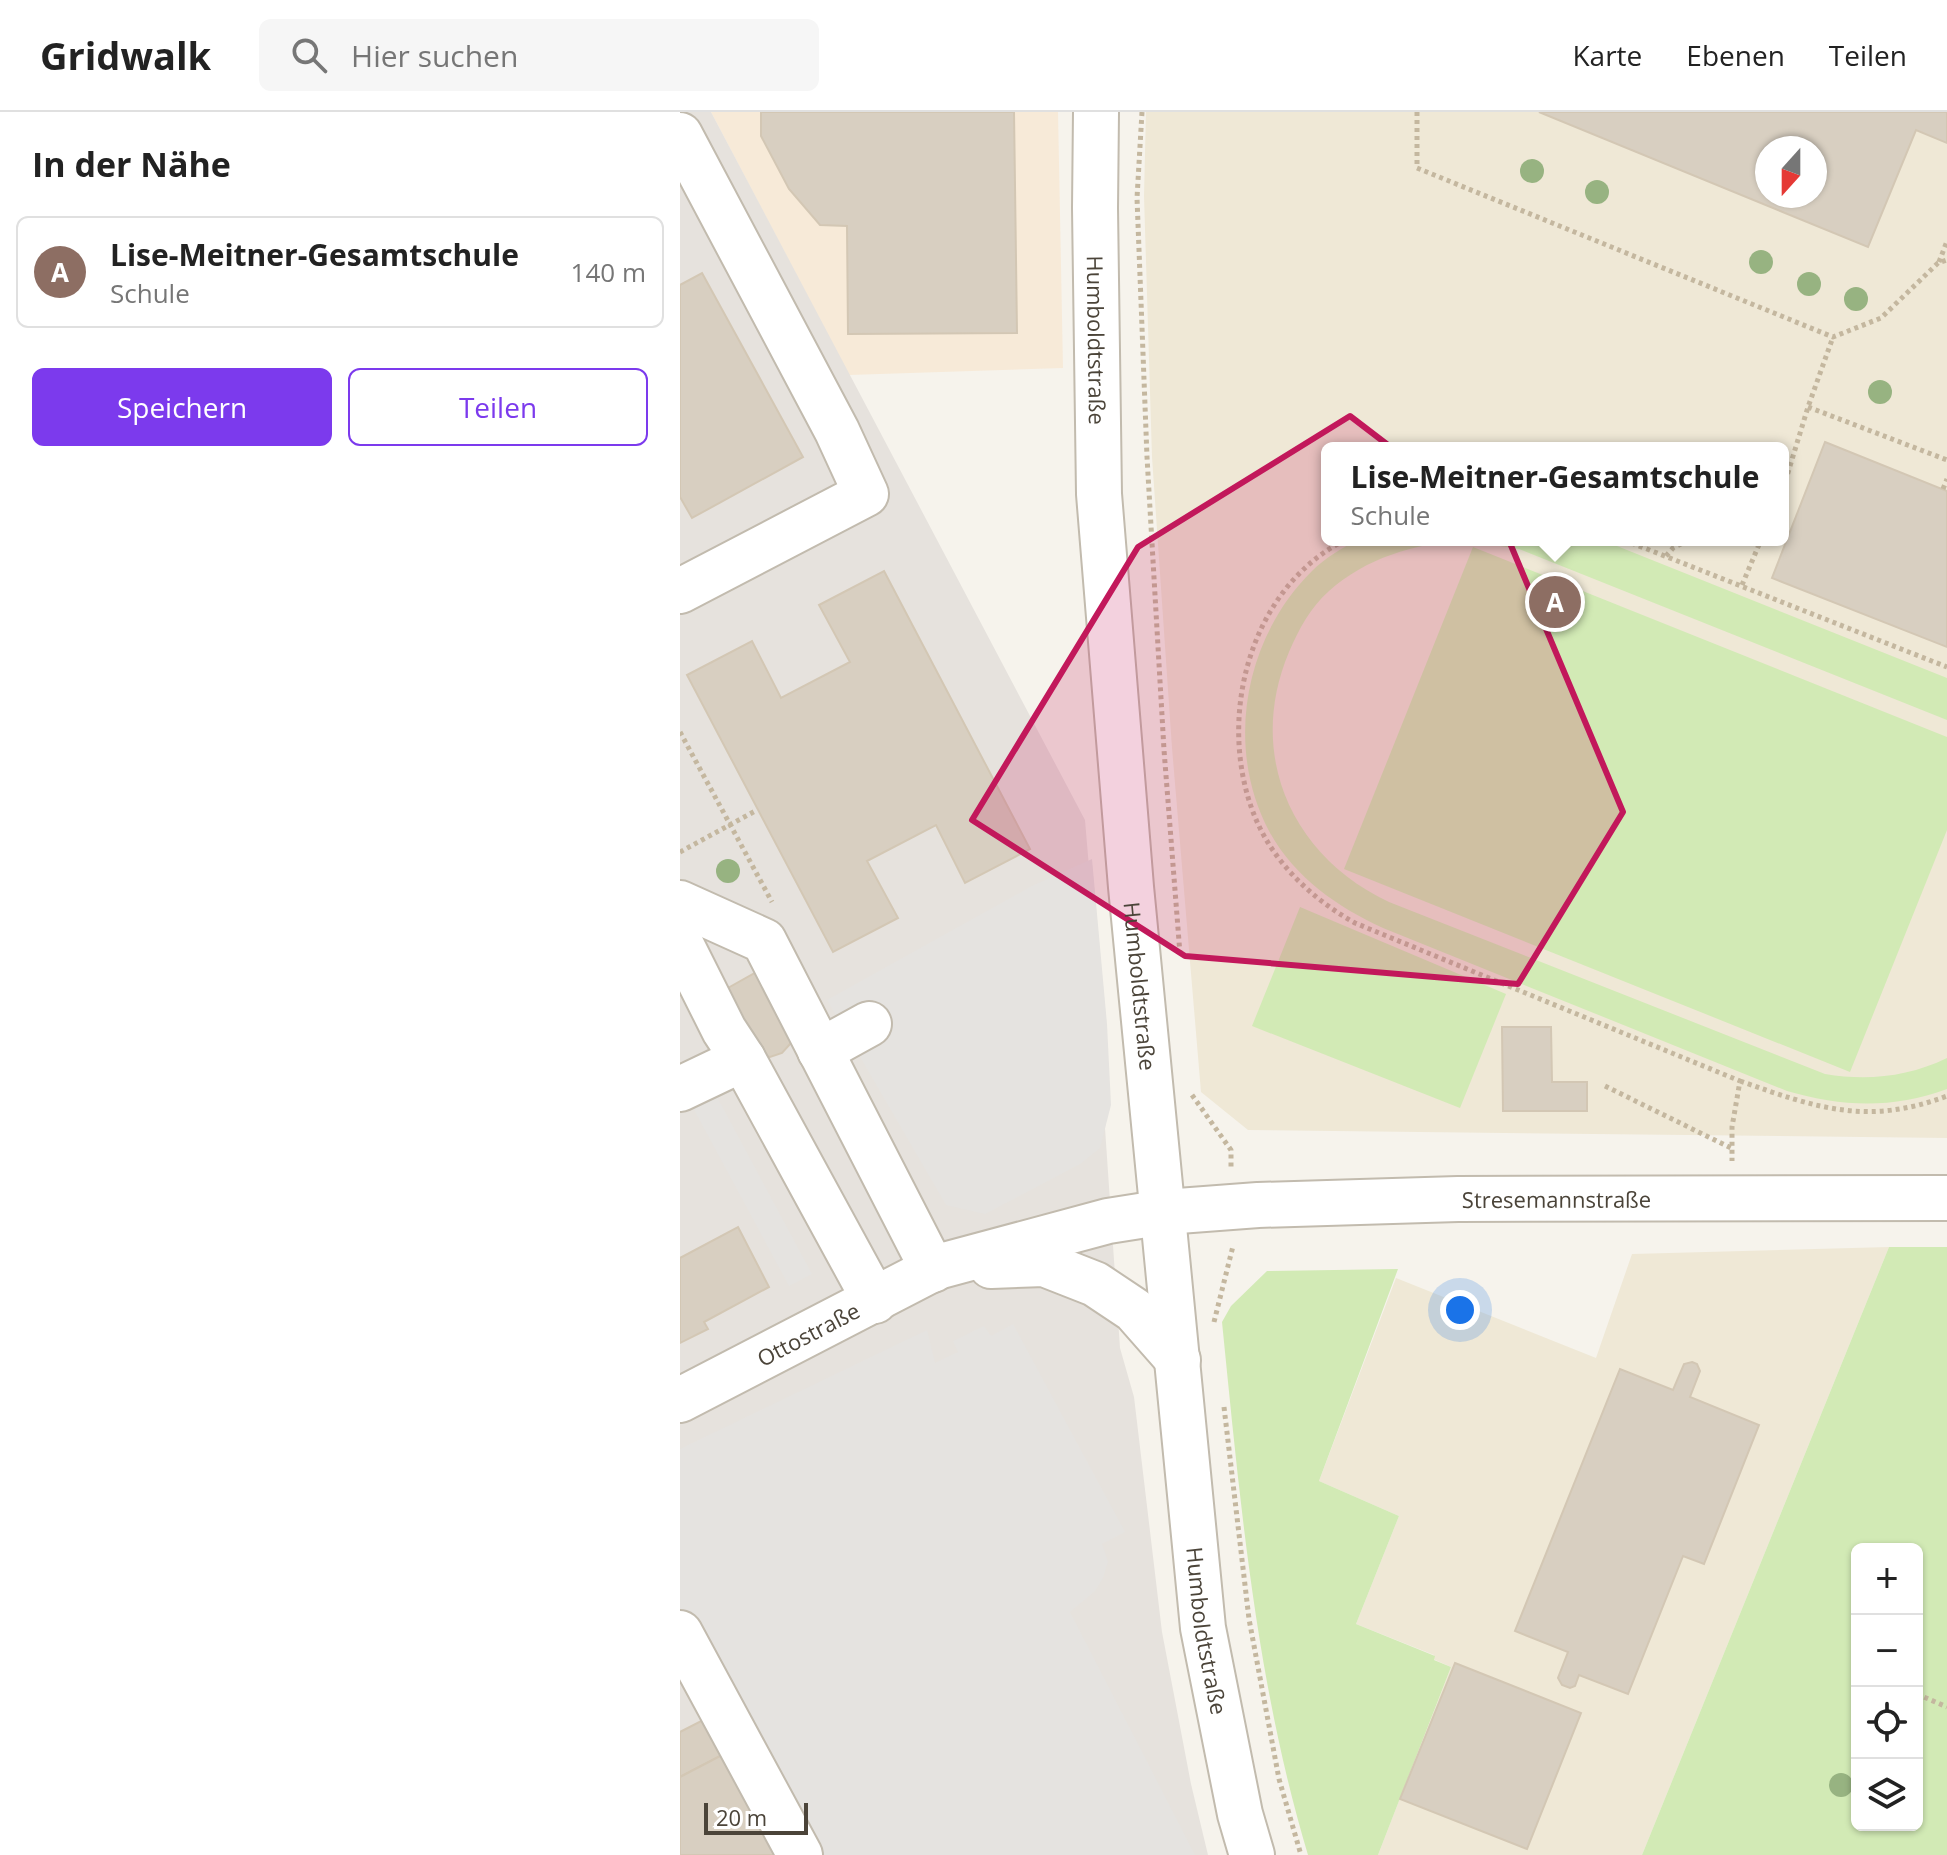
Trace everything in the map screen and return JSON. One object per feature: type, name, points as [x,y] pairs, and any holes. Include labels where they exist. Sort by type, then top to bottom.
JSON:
[{"type":"street","name":"Humboldtstraße","points":[[1096,112],[1099,494],[1131,887],[1165,1212],[1203,1628],[1240,1814],[1252,1855]]},
{"type":"street","points":[[680,135],[837,431],[866,494],[680,591]]},
{"type":"street","points":[[680,903],[764,941],[935,1268]]},
{"type":"street","points":[[680,942],[724,1030],[743,1059],[875,1301]]},
{"type":"street","points":[[820,1051],[869,1024]]},
{"type":"street","points":[[680,1089],[743,1059]]},
{"type":"street","name":"Stresemannstraße","points":[[1165,1212],[1232,1206],[1458,1199],[1947,1198]]},
{"type":"street","name":"Ottostraße","points":[[680,1400],[935,1268],[1092,1225],[1165,1212]]},
{"type":"street","name":"Ottostraße","points":[[935,1268],[1044,1264],[1095,1284],[1134,1310],[1178,1360]]},
{"type":"street","points":[[680,1633],[800,1855]]},
{"type":"path","points":[[1142,112],[1137,198],[1147,457],[1164,750],[1180,954]]},
{"type":"path","points":[[1417,112],[1417,168],[1833,337],[1881,318],[1938,263],[1947,241]]},
{"type":"path","points":[[1938,263],[1947,260]]},
{"type":"path","points":[[1789,469],[1833,337]]},
{"type":"path","points":[[1808,407],[1947,460]]},
{"type":"path","points":[[1943,489],[1947,479]]},
{"type":"path","points":[[1335,546],[1314,559],[1293,579],[1274,606],[1257,638],[1247,667],[1238,723],[1240,758],[1258,823],[1298,882],[1334,912],[1355,923],[1740,1081],[1818,1107],[1846,1112],[1900,1110],[1947,1096]]},
{"type":"path","points":[[1640,546],[1947,667]]},
{"type":"path","points":[[1666,556],[1677,546]]},
{"type":"path","points":[[1742,585],[1758,546]]},
{"type":"path","points":[[680,732],[775,907],[764,941]]},
{"type":"path","points":[[680,852],[757,810]]},
{"type":"path","points":[[1190,1080],[1192,1096],[1231,1150],[1233,1251],[1214,1322],[1216,1337]]},
{"type":"path","points":[[1731,1198],[1732,1127],[1740,1081]]},
{"type":"path","points":[[1605,1086],[1733,1149]]},
{"type":"path","points":[[1223,1400],[1249,1619],[1279,1779],[1301,1855]]},
{"type":"path","points":[[1923,1697],[1947,1707]]},
{"type":"highlighted area","points":[[1350,416],[1507,536],[1623,812],[1518,984],[1185,956],[972,820],[1138,547]]},
{"type":"shaded area","points":[[680,112],[711,112],[1085,820],[1108,1091],[1105,1128],[1120,1348],[1134,1397],[1162,1632],[1208,1855],[680,1855]]},
{"type":"shaded area","points":[[711,112],[1058,112],[1063,368],[849,375]]},
{"type":"shaded area","points":[[1146,112],[1947,112],[1947,1138],[1248,1130],[1201,1092],[1172,748],[1152,457],[1144,196]]},
{"type":"shaded area","points":[[1092,859],[1111,1105],[1100,1148],[1080,1164],[985,1214],[946,1205],[827,1000],[1032,886]]},
{"type":"shaded area","points":[[715,1093],[812,1274],[789,1286],[692,1106]]},
{"type":"shaded area","points":[[1889,1247],[1642,1855],[1378,1855],[1451,1667],[1433,1659],[1434,1655],[1356,1624],[1399,1516],[1319,1481],[1396,1278],[1596,1358],[1632,1254]]},
{"type":"shaded area","points":[[1013,1324],[1125,1532],[1102,1544],[1108,1562],[1103,1578],[1095,1591],[1070,1612],[1195,1855],[815,1855],[680,1642],[680,1449],[927,1330],[935,1363],[958,1352],[953,1341],[984,1326],[991,1336]]},
{"type":"green space","points":[[1347,546],[1422,546],[1375,561],[1343,579],[1322,598],[1301,627],[1277,690],[1273,728],[1276,764],[1286,798],[1303,830],[1326,858],[1355,882],[1389,902],[1825,1074],[1887,1076],[1917,1070],[1947,1058],[1947,1089],[1907,1100],[1867,1104],[1787,1091],[1383,928],[1318,889],[1291,863],[1269,831],[1255,798],[1247,764],[1245,729],[1248,694],[1257,660],[1271,628],[1289,598],[1317,566]]},
{"type":"green space","points":[[1501,546],[1617,546],[1947,678],[1947,720],[1519,549]]},
{"type":"green space","points":[[1473,547],[1947,737],[1947,830],[1850,1072],[1344,869]]},
{"type":"green space","points":[[1300,907],[1506,994],[1460,1108],[1252,1026]]},
{"type":"green space","points":[[1889,1247],[1947,1247],[1947,1855],[1642,1855]]},
{"type":"green space","points":[[1398,1269],[1319,1481],[1399,1516],[1356,1624],[1435,1656],[1434,1660],[1451,1667],[1378,1855],[1308,1855],[1275,1724],[1252,1591],[1222,1322],[1231,1306],[1267,1271]]},
{"type":"building","points":[[761,112],[1014,112],[1017,333],[848,334],[847,226],[820,225],[789,189],[761,136]]},
{"type":"building","points":[[1539,112],[1947,112],[1947,143],[1916,130],[1868,247],[1773,208],[1827,208],[1827,136],[1755,136],[1755,201]]},
{"type":"building","points":[[702,273],[803,457],[692,518],[680,497],[680,285]]},
{"type":"building","points":[[1825,442],[1947,491],[1947,647],[1772,578],[1784,546],[1789,546],[1789,534]]},
{"type":"building","points":[[884,571],[1030,849],[965,883],[936,825],[867,861],[898,918],[833,952],[687,675],[752,641],[781,698],[850,662],[819,605]]},
{"type":"building","points":[[762,969],[793,1032],[791,1043],[782,1053],[770,1057],[756,1053],[719,993]]},
{"type":"building","points":[[1502,1027],[1551,1027],[1552,1082],[1587,1082],[1587,1111],[1503,1111]]},
{"type":"building","points":[[738,1227],[769,1287],[704,1322],[708,1329],[680,1343],[680,1258]]},
{"type":"building","points":[[1684,1364],[1697,1364],[1700,1371],[1690,1397],[1759,1425],[1704,1564],[1683,1556],[1628,1694],[1579,1675],[1575,1686],[1562,1685],[1558,1678],[1568,1652],[1515,1631],[1620,1369],[1673,1390]]},
{"type":"building","points":[[1455,1663],[1581,1713],[1527,1849],[1400,1799]]},
{"type":"building","points":[[705,1719],[724,1754],[680,1777],[680,1732]]},
{"type":"building","points":[[724,1754],[778,1855],[680,1855],[680,1777]]},
{"type":"place","name":"Lise-Meitner-Gesamtschule","points":[[1555,602]]}]
